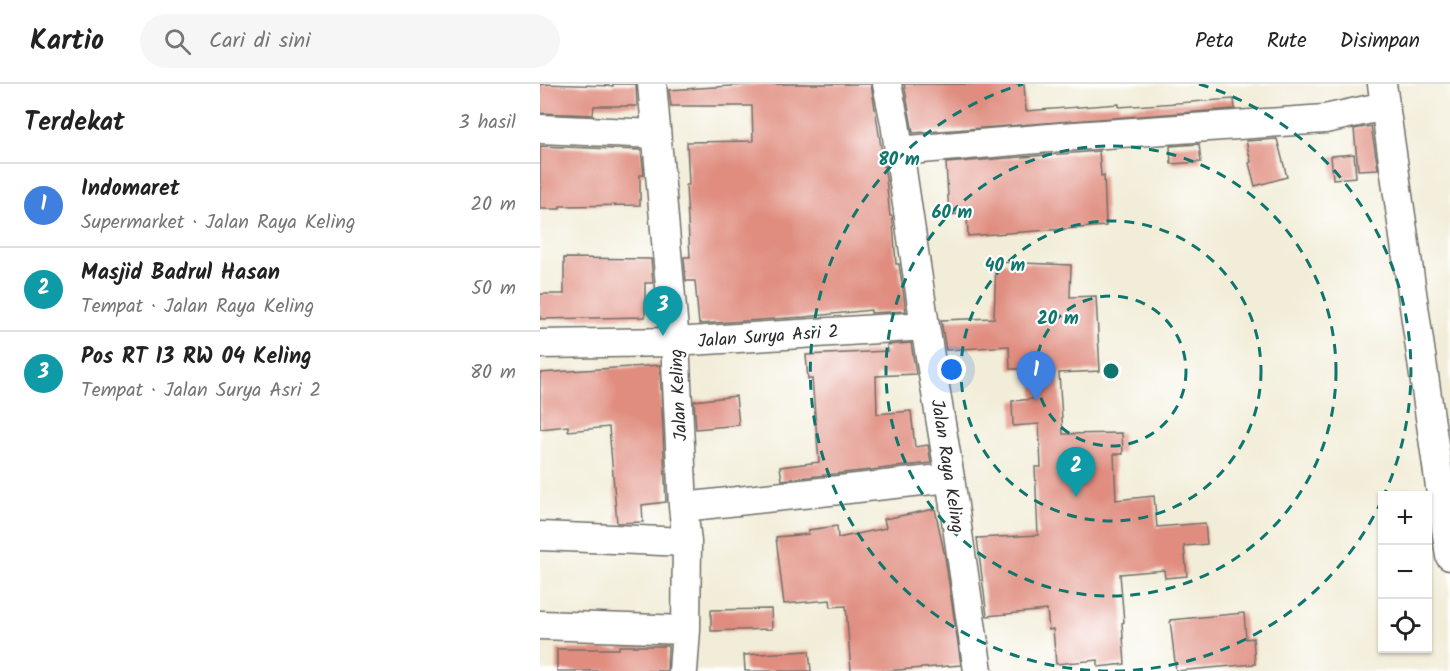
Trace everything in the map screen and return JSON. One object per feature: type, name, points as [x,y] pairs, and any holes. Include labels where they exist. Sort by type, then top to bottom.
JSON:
[{"type":"street","name":"Jalan Keling","points":[[652,84],[675,342],[683,507],[687,542],[683,671]]},
{"type":"street","name":"Jalan Raya Keling","points":[[887,84],[950,477],[978,671]]},
{"type":"street","points":[[898,151],[1325,119],[1383,95],[1450,556]]},
{"type":"street","points":[[540,129],[656,134]]},
{"type":"street","name":"Jalan Surya Asri 2","points":[[540,344],[675,342],[924,326]]},
{"type":"street","points":[[683,507],[950,477]]},
{"type":"street","points":[[540,536],[687,542]]},
{"type":"street","points":[[540,625],[686,630]]},
{"type":"building","points":[[540,84],[613,86],[613,84],[636,84],[637,106],[594,106],[593,115],[540,113]]},
{"type":"building","points":[[762,84],[871,84],[890,216],[892,216],[896,264],[899,264],[906,311],[871,313],[871,310],[699,324],[695,281],[686,281],[684,257],[690,257],[686,185],[689,185],[687,142],[753,141],[752,106],[671,106],[669,90]]},
{"type":"building","points":[[904,84],[1024,84],[1026,111],[1234,99],[1235,109],[913,133]]},
{"type":"building","points":[[1371,126],[1378,169],[1358,170],[1354,129]]},
{"type":"building","points":[[1277,139],[1287,177],[1255,186],[1246,141]]},
{"type":"building","points":[[1199,144],[1201,162],[1171,164],[1170,146]]},
{"type":"building","points":[[540,146],[641,150],[644,175],[640,175],[640,205],[560,206],[560,209],[540,209]]},
{"type":"building","points":[[1099,151],[1101,176],[1104,175],[1106,226],[968,236],[967,213],[949,215],[946,163]]},
{"type":"building","points":[[1354,154],[1356,177],[1333,179],[1331,156]]},
{"type":"building","points":[[564,258],[651,259],[653,283],[645,283],[645,317],[540,319],[540,294],[564,294]]},
{"type":"building","points":[[996,262],[1071,265],[1070,297],[1096,296],[1100,371],[1059,373],[1063,434],[1122,433],[1123,454],[1114,454],[1116,500],[1154,496],[1157,527],[1205,523],[1207,544],[1184,546],[1187,576],[1165,578],[1164,570],[1120,574],[1125,664],[1098,667],[1098,660],[1056,664],[1053,629],[1049,630],[1047,610],[987,616],[977,538],[1038,535],[1035,467],[1041,467],[1039,424],[1013,426],[1012,401],[1033,399],[1031,369],[1010,369],[1009,346],[946,350],[941,320],[994,318]]},
{"type":"building","points":[[911,343],[916,374],[876,376],[877,414],[911,411],[915,447],[928,445],[931,463],[782,480],[780,467],[819,462],[812,379],[808,379],[806,355],[888,351],[887,345]]},
{"type":"building","points":[[660,365],[666,502],[642,505],[643,522],[617,523],[609,427],[568,431],[568,426],[540,429],[540,373]]},
{"type":"building","points":[[736,396],[739,425],[696,429],[694,401]]},
{"type":"building","points":[[935,509],[945,557],[961,665],[885,671],[851,671],[846,606],[831,607],[830,600],[784,604],[776,537],[809,534],[808,530],[837,526],[838,538],[886,528],[884,519]]},
{"type":"building","points":[[771,609],[772,629],[711,631],[711,610]]},
{"type":"building","points":[[1244,613],[1246,639],[1253,638],[1255,664],[1176,671],[1170,620]]},
{"type":"building","points":[[619,646],[668,646],[667,671],[557,671],[557,649],[619,649]]},
{"type":"building","points":[[809,651],[811,671],[745,671],[744,655]]},
{"type":"place","name":"Pos RT 13 RW 04 Keling","points":[[663,336]]},
{"type":"place","name":"Indomaret","points":[[1036,401]]},
{"type":"place","name":"Masjid Badrul Hasan","points":[[1076,497]]}]
